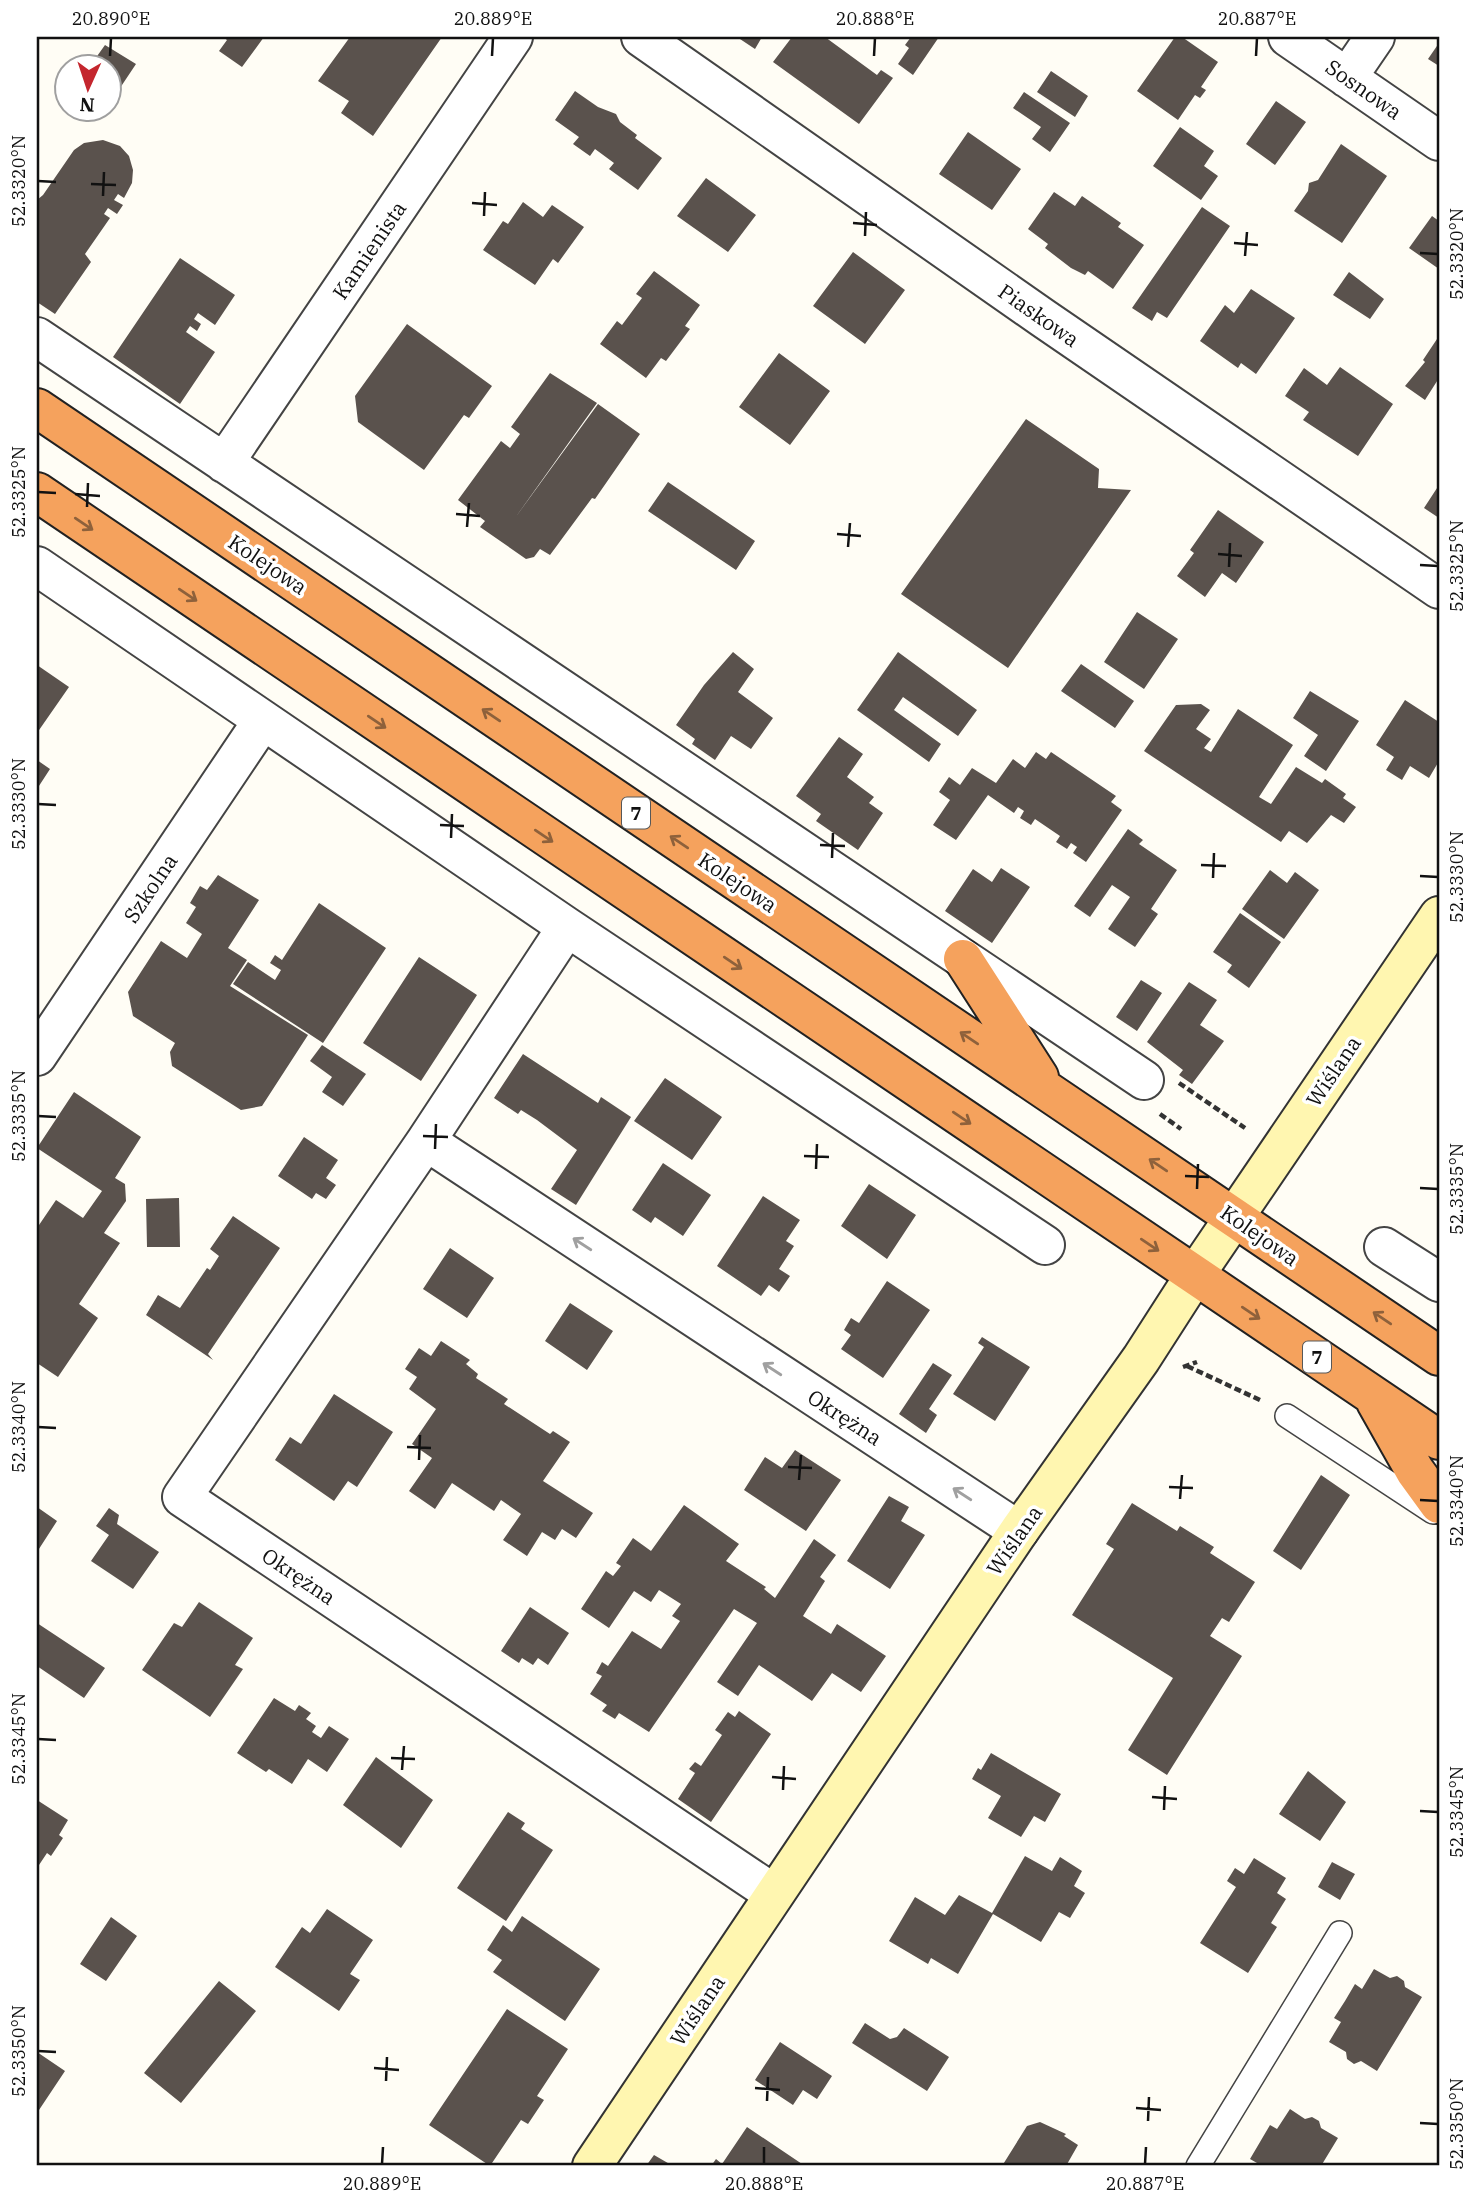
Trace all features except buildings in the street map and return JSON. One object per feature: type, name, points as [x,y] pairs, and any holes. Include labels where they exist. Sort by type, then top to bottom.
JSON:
[{"type":"highway","name":"Kolejowa","points":[[37,408],[1439,1356]]},
{"type":"highway","name":"7","points":[[37,492],[1439,1440]]},
{"type":"highway","points":[[963,959],[1048,1091]]},
{"type":"highway","points":[[1372,1394],[1415,1471],[1439,1504]]},
{"type":"street","name":"Kamienista","points":[[224,463],[513,37]]},
{"type":"street","name":"Piaskowa","points":[[641,37],[1032,311],[1439,589]]},
{"type":"street","name":"Sosnowa","points":[[1288,37],[1439,141]]},
{"type":"street","points":[[1347,78],[1375,37]]},
{"type":"street","points":[[37,337],[1144,1080]]},
{"type":"street","points":[[37,566],[567,926],[1045,1245]]},
{"type":"street","name":"Szkolna","points":[[37,1056],[263,720]]},
{"type":"street","name":"Wiślana","points":[[592,2166],[1019,1531],[1141,1359],[1439,916]]},
{"type":"street","name":"Okrężna","points":[[567,926],[426,1141],[182,1497],[774,1894]]},
{"type":"street","name":"Okrężna","points":[[426,1141],[1019,1531]]},
{"type":"street","points":[[1384,1247],[1439,1282]]},
{"type":"lane","points":[[1287,1416],[1439,1516]]},
{"type":"lane","points":[[1198,2166],[1340,1933]]},
{"type":"path","points":[[1144,1080],[1150,1070],[1173,1079],[1245,1128]]},
{"type":"path","points":[[1186,1366],[1223,1380],[1287,1416]]}]
